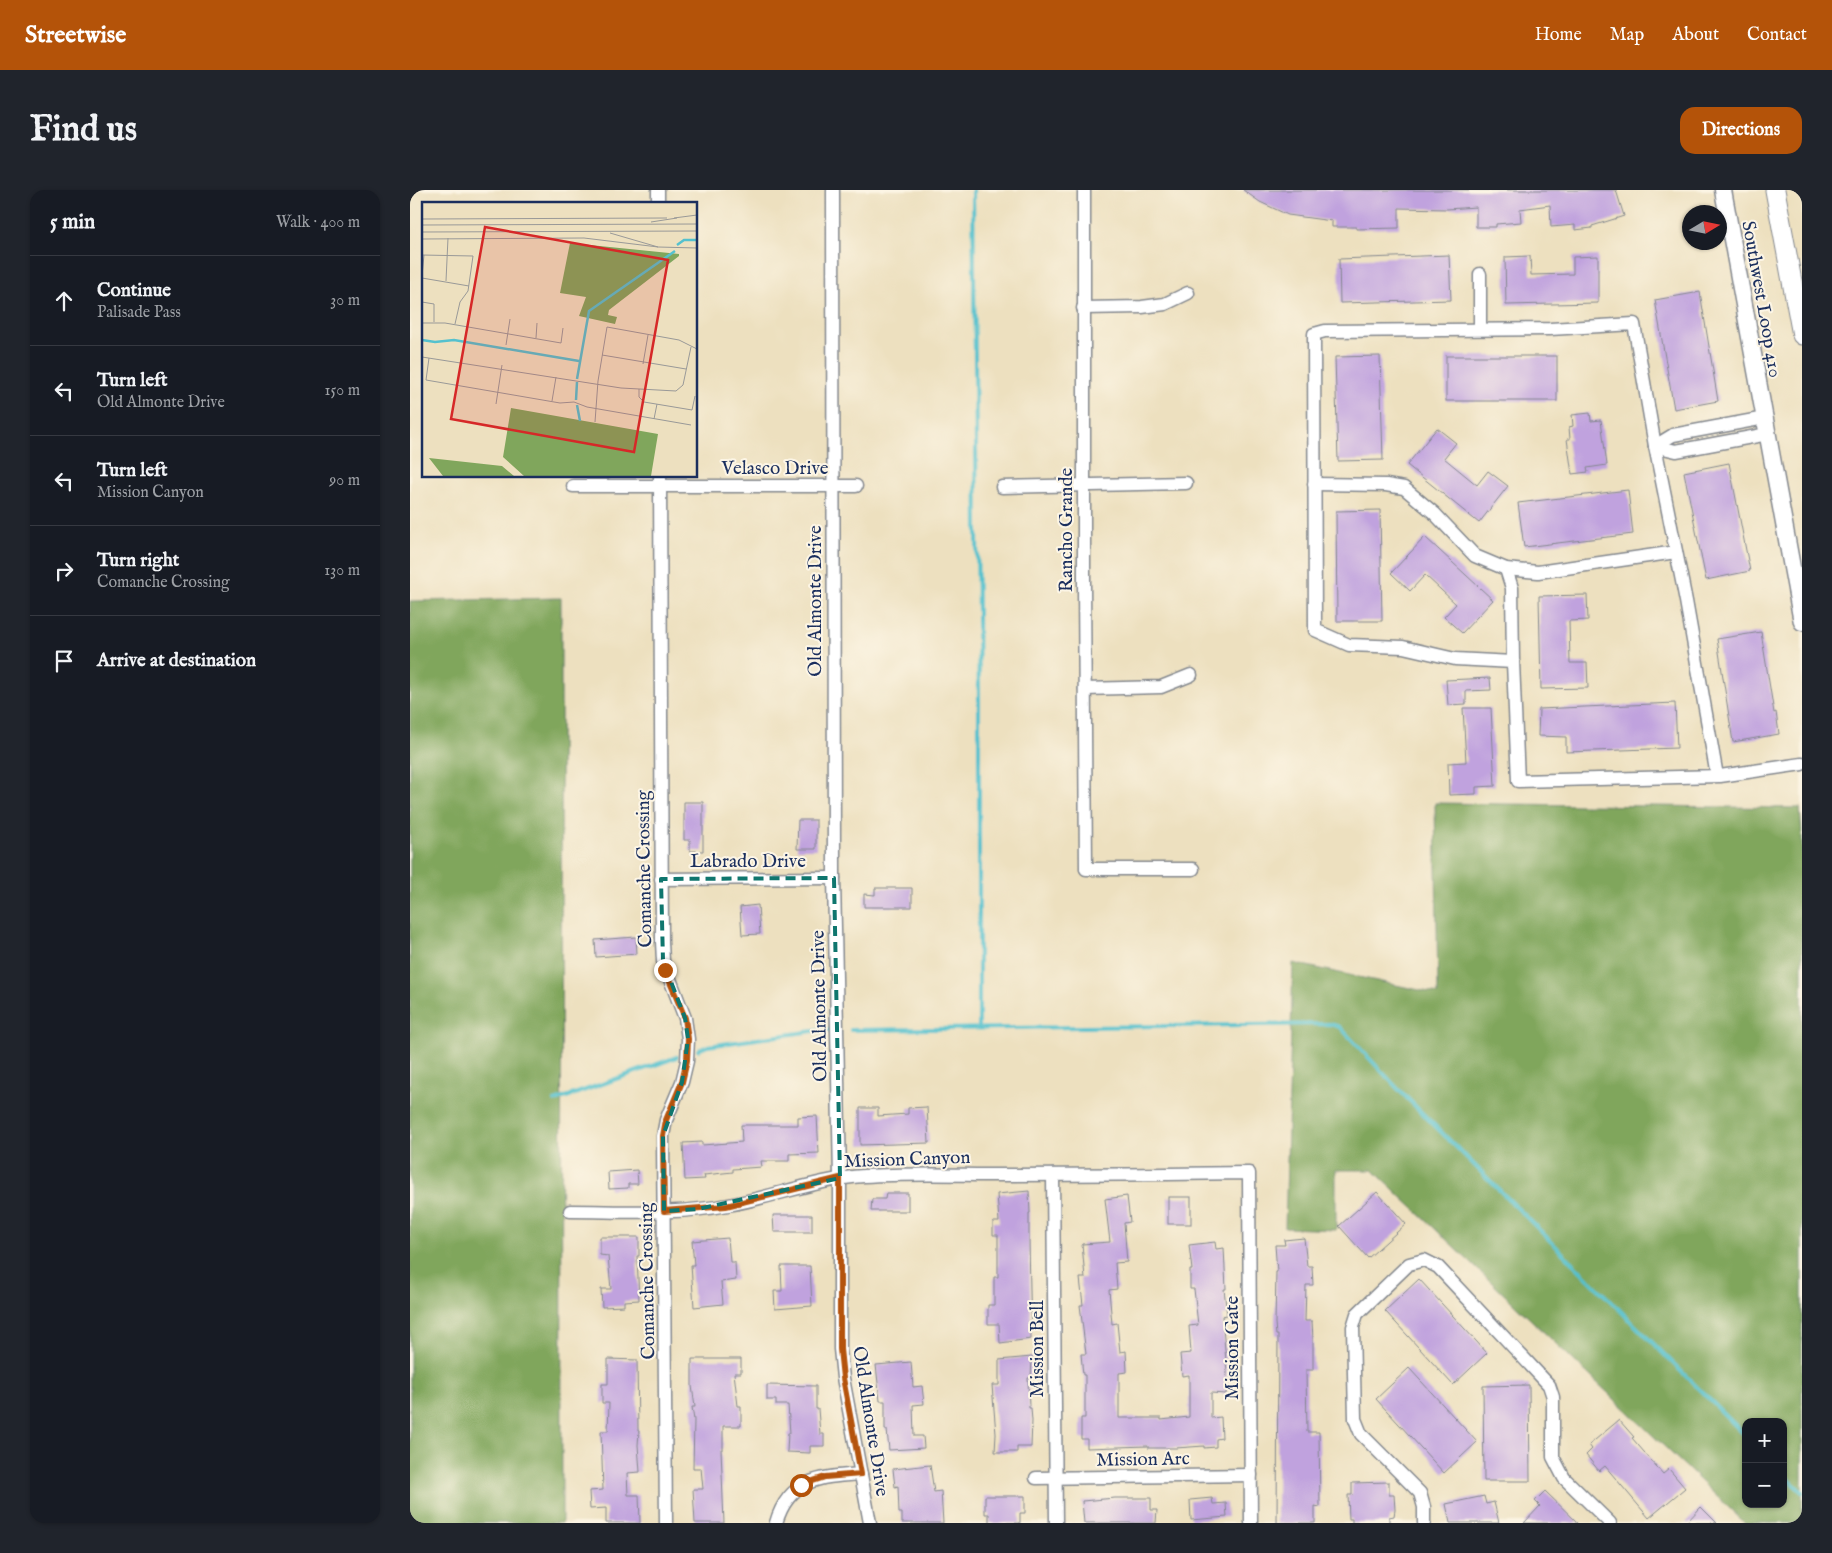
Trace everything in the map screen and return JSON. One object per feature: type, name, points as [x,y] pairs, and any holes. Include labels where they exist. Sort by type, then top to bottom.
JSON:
[{"type":"highway","points":[[1776,190],[1802,335]]},
{"type":"main road","name":"Southwest Loop 410","points":[[1723,190],[1802,622]]},
{"type":"street","name":"Old Almonte Drive","points":[[833,190],[834,878],[840,1178],[840,1349],[843,1378],[870,1523]]},
{"type":"street","name":"Rancho Grande","points":[[1084,190],[1086,869],[1193,868]]},
{"type":"street","points":[[1480,274],[1480,330]]},
{"type":"street","points":[[1083,308],[1142,307],[1165,304],[1188,293]]},
{"type":"street","points":[[1514,662],[1455,659],[1403,647],[1349,645],[1315,630],[1314,334],[1325,331],[1550,329],[1634,324],[1717,776]]},
{"type":"street","points":[[1655,446],[1673,435],[1765,418]]},
{"type":"street","points":[[1655,446],[1676,451],[1768,434]]},
{"type":"street","name":"Velasco Drive","points":[[573,486],[660,481],[856,486]]},
{"type":"street","name":"Comanche Crossing","points":[[660,481],[663,961],[685,1018],[688,1039],[687,1060],[682,1082],[666,1120],[663,1136],[666,1523]]},
{"type":"street","points":[[1002,487],[1186,482]]},
{"type":"street","points":[[1314,484],[1386,485],[1404,488],[1434,512],[1475,556],[1506,569],[1538,572],[1676,552]]},
{"type":"street","points":[[1506,569],[1512,588],[1518,781],[1717,776],[1802,764]]},
{"type":"street","points":[[1086,689],[1161,687],[1191,675]]},
{"type":"street","name":"Labrado Drive","points":[[661,879],[834,878]]},
{"type":"street","name":"Mission Canyon","points":[[570,1211],[664,1211],[726,1206],[840,1178],[896,1174],[1249,1174]]},
{"type":"street","name":"Mission Gate","points":[[1249,1174],[1251,1523]]},
{"type":"street","name":"Mission Bell","points":[[1053,1175],[1056,1523]]},
{"type":"street","points":[[1424,1523],[1424,1507],[1420,1493],[1361,1434],[1357,1427],[1355,1419],[1353,1327],[1357,1314],[1409,1264],[1424,1260],[1438,1267],[1550,1384],[1553,1397],[1553,1457],[1556,1464],[1564,1478],[1610,1523]]},
{"type":"street","points":[[776,1523],[780,1511],[801,1485],[825,1477],[861,1474]]},
{"type":"street","name":"Mission Arc","points":[[1036,1478],[1251,1475]]},
{"type":"highlighted area","points":[[834,878],[840,1178],[698,1209],[664,1211],[663,1136],[682,1082],[688,1039],[685,1018],[663,961],[661,879]]},
{"type":"green space","points":[[561,598],[562,1523],[410,1523],[410,601]]},
{"type":"green space","points":[[1435,803],[1800,808],[1802,835],[1802,1523],[1745,1523],[1373,1170],[1336,1170],[1336,1230],[1285,1228],[1293,963],[1438,994]]},
{"type":"building","points":[[1243,190],[1616,190],[1624,216],[1592,226],[1592,228],[1575,230],[1575,225],[1551,227],[1550,205],[1520,209],[1521,222],[1496,224],[1496,227],[1476,227],[1476,207],[1447,209],[1399,208],[1399,228],[1356,229],[1356,227],[1332,227],[1332,221],[1288,215],[1260,202]]},
{"type":"building","points":[[1449,255],[1451,300],[1340,303],[1339,259]]},
{"type":"building","points":[[1530,256],[1531,275],[1573,274],[1573,257],[1598,256],[1598,303],[1506,305],[1505,257]]},
{"type":"building","points":[[1700,292],[1718,401],[1674,409],[1655,300]]},
{"type":"building","points":[[1380,356],[1383,460],[1338,461],[1335,357]]},
{"type":"building","points":[[1446,356],[1557,356],[1557,401],[1446,401]]},
{"type":"building","points":[[1590,413],[1591,421],[1601,420],[1607,465],[1587,468],[1588,472],[1572,474],[1567,439],[1570,439],[1569,427],[1573,426],[1572,415]]},
{"type":"building","points":[[1437,428],[1456,443],[1444,458],[1477,485],[1488,471],[1508,486],[1479,523],[1407,465]]},
{"type":"building","points":[[1729,463],[1750,571],[1706,580],[1684,472]]},
{"type":"building","points":[[1628,490],[1633,534],[1524,547],[1518,503]]},
{"type":"building","points":[[1380,510],[1382,621],[1337,621],[1336,511]]},
{"type":"building","points":[[1425,537],[1493,600],[1462,633],[1444,617],[1456,604],[1425,575],[1410,591],[1391,573]]},
{"type":"building","points":[[1587,595],[1588,620],[1569,621],[1570,663],[1587,663],[1588,688],[1541,689],[1539,596]]},
{"type":"building","points":[[1761,632],[1779,734],[1733,742],[1717,639]]},
{"type":"building","points":[[1490,678],[1491,690],[1466,691],[1466,704],[1448,705],[1446,680]]},
{"type":"building","points":[[1675,703],[1677,748],[1566,752],[1566,737],[1538,736],[1539,709]]},
{"type":"building","points":[[1463,708],[1491,708],[1495,786],[1476,787],[1476,794],[1449,795],[1448,763],[1466,762]]},
{"type":"building","points":[[684,802],[703,802],[703,851],[690,851],[690,840],[684,840]]},
{"type":"building","points":[[798,820],[816,820],[816,849],[797,849]]},
{"type":"building","points":[[875,888],[912,888],[912,907],[864,907],[864,894],[875,895]]},
{"type":"building","points":[[758,905],[760,934],[742,935],[740,907]]},
{"type":"building","points":[[636,937],[637,954],[596,957],[595,940]]},
{"type":"building","points":[[927,1107],[929,1143],[860,1145],[860,1108],[878,1108],[878,1116],[908,1114],[908,1108]]},
{"type":"building","points":[[817,1116],[819,1153],[789,1154],[789,1161],[761,1161],[762,1167],[733,1169],[733,1172],[704,1175],[705,1179],[685,1180],[683,1143],[702,1142],[702,1145],[742,1142],[741,1125],[798,1125],[798,1117]]},
{"type":"building","points":[[637,1170],[638,1184],[628,1184],[628,1188],[609,1189],[608,1172]]},
{"type":"building","points":[[1029,1191],[1031,1339],[1000,1343],[999,1324],[988,1324],[988,1305],[994,1305],[994,1277],[998,1277],[998,1235],[993,1235],[993,1222],[999,1222],[997,1194]]},
{"type":"building","points":[[1377,1192],[1406,1224],[1368,1258],[1339,1226]]},
{"type":"building","points":[[886,1193],[908,1193],[908,1211],[871,1211],[872,1199],[885,1199]]},
{"type":"building","points":[[1127,1196],[1130,1222],[1124,1223],[1127,1262],[1115,1263],[1117,1289],[1109,1290],[1112,1324],[1117,1323],[1120,1352],[1126,1351],[1127,1372],[1119,1373],[1119,1418],[1161,1418],[1161,1420],[1189,1417],[1189,1375],[1182,1376],[1180,1354],[1191,1353],[1189,1326],[1198,1325],[1194,1289],[1190,1289],[1190,1270],[1192,1270],[1189,1245],[1215,1242],[1216,1249],[1224,1248],[1226,1289],[1224,1289],[1227,1315],[1222,1316],[1227,1372],[1226,1394],[1211,1393],[1211,1418],[1221,1417],[1222,1438],[1216,1439],[1216,1447],[1148,1448],[1148,1446],[1087,1448],[1087,1439],[1081,1439],[1081,1418],[1085,1418],[1085,1375],[1083,1375],[1081,1354],[1086,1354],[1080,1305],[1083,1305],[1080,1278],[1085,1278],[1082,1244],[1110,1242],[1105,1199]]},
{"type":"building","points":[[1168,1197],[1191,1197],[1191,1224],[1168,1224]]},
{"type":"building","points":[[773,1215],[812,1215],[812,1232],[774,1232]]},
{"type":"building","points":[[600,1237],[639,1237],[639,1256],[637,1256],[639,1300],[624,1301],[624,1306],[602,1307],[601,1289],[611,1289],[608,1256],[600,1255]]},
{"type":"building","points":[[728,1238],[730,1262],[735,1262],[736,1280],[721,1282],[723,1304],[694,1307],[691,1265],[694,1265],[692,1241]]},
{"type":"building","points":[[1304,1238],[1307,1266],[1312,1266],[1313,1285],[1306,1285],[1305,1321],[1312,1321],[1313,1340],[1313,1370],[1306,1370],[1307,1432],[1319,1432],[1320,1507],[1315,1506],[1315,1523],[1277,1523],[1278,1335],[1276,1335],[1275,1323],[1277,1272],[1275,1245],[1285,1245],[1284,1240]]},
{"type":"building","points":[[781,1266],[810,1266],[812,1306],[775,1309],[774,1291],[782,1291]]},
{"type":"building","points":[[1419,1279],[1487,1353],[1453,1385],[1385,1311]]},
{"type":"building","points":[[1032,1357],[1031,1378],[1028,1378],[1029,1408],[1031,1408],[1032,1421],[1031,1447],[1017,1447],[1017,1452],[995,1452],[996,1434],[992,1385],[999,1385],[999,1360]]},
{"type":"building","points":[[608,1359],[637,1360],[640,1472],[627,1473],[628,1495],[639,1495],[640,1523],[606,1523],[606,1508],[590,1509],[589,1491],[603,1490],[601,1431],[608,1431],[609,1403],[602,1403],[602,1384],[608,1384]]},
{"type":"building","points":[[692,1359],[741,1359],[741,1373],[734,1373],[738,1406],[741,1406],[741,1426],[723,1426],[723,1449],[721,1449],[724,1523],[695,1523],[693,1489],[703,1489],[701,1468],[693,1468],[694,1420],[692,1407],[695,1407],[692,1386]]},
{"type":"building","points":[[911,1362],[913,1387],[922,1386],[924,1404],[913,1405],[914,1436],[923,1436],[924,1448],[889,1450],[887,1430],[885,1430],[885,1401],[880,1401],[876,1365]]},
{"type":"building","points":[[1409,1368],[1477,1442],[1444,1473],[1376,1399]]},
{"type":"building","points":[[767,1385],[816,1386],[816,1409],[818,1409],[820,1434],[824,1434],[824,1446],[810,1446],[810,1453],[787,1452],[788,1433],[790,1433],[788,1405],[776,1405],[776,1400],[767,1400]]},
{"type":"building","points":[[1529,1385],[1530,1481],[1484,1481],[1483,1386]]},
{"type":"building","points":[[1619,1420],[1663,1474],[1669,1469],[1685,1488],[1649,1518],[1605,1466],[1599,1471],[1586,1455],[1592,1449],[1589,1445]]},
{"type":"building","points":[[930,1465],[934,1492],[941,1491],[943,1523],[902,1523],[902,1513],[899,1513],[898,1486],[895,1487],[893,1469]]},
{"type":"building","points":[[1389,1482],[1389,1495],[1394,1495],[1395,1510],[1394,1516],[1389,1517],[1389,1523],[1352,1523],[1352,1519],[1349,1519],[1348,1495],[1352,1495],[1352,1483]]},
{"type":"building","points":[[1545,1491],[1578,1523],[1524,1523],[1540,1506],[1535,1501]]},
{"type":"building","points":[[985,1496],[1025,1496],[1025,1513],[1020,1513],[1020,1523],[989,1523],[989,1514],[985,1514]]},
{"type":"building","points":[[1484,1496],[1486,1504],[1494,1502],[1499,1523],[1450,1523],[1446,1504]]},
{"type":"building","points":[[1115,1498],[1151,1498],[1151,1510],[1157,1510],[1156,1523],[1084,1523],[1082,1501]]},
{"type":"building","points":[[1212,1498],[1213,1504],[1226,1503],[1227,1517],[1191,1520],[1190,1500]]},
{"type":"building","points":[[1701,1507],[1717,1523],[1686,1523]]},
{"type":"waterway","points":[[973,190],[979,699],[979,1028]]},
{"type":"waterway","points":[[851,1030],[1330,1024],[1340,1027],[1399,1090],[1742,1432]]},
{"type":"waterway","points":[[698,1050],[708,1046],[830,1030]]},
{"type":"waterway","points":[[555,1101],[677,1057]]},
{"type":"waterway","points":[[1787,1478],[1802,1492]]},
{"type":"route","points":[[665,970],[685,1018],[688,1039],[687,1060],[682,1082],[666,1120],[663,1136],[664,1211],[726,1206],[840,1178],[840,1349],[843,1378],[861,1474],[825,1477],[801,1485]]}]
